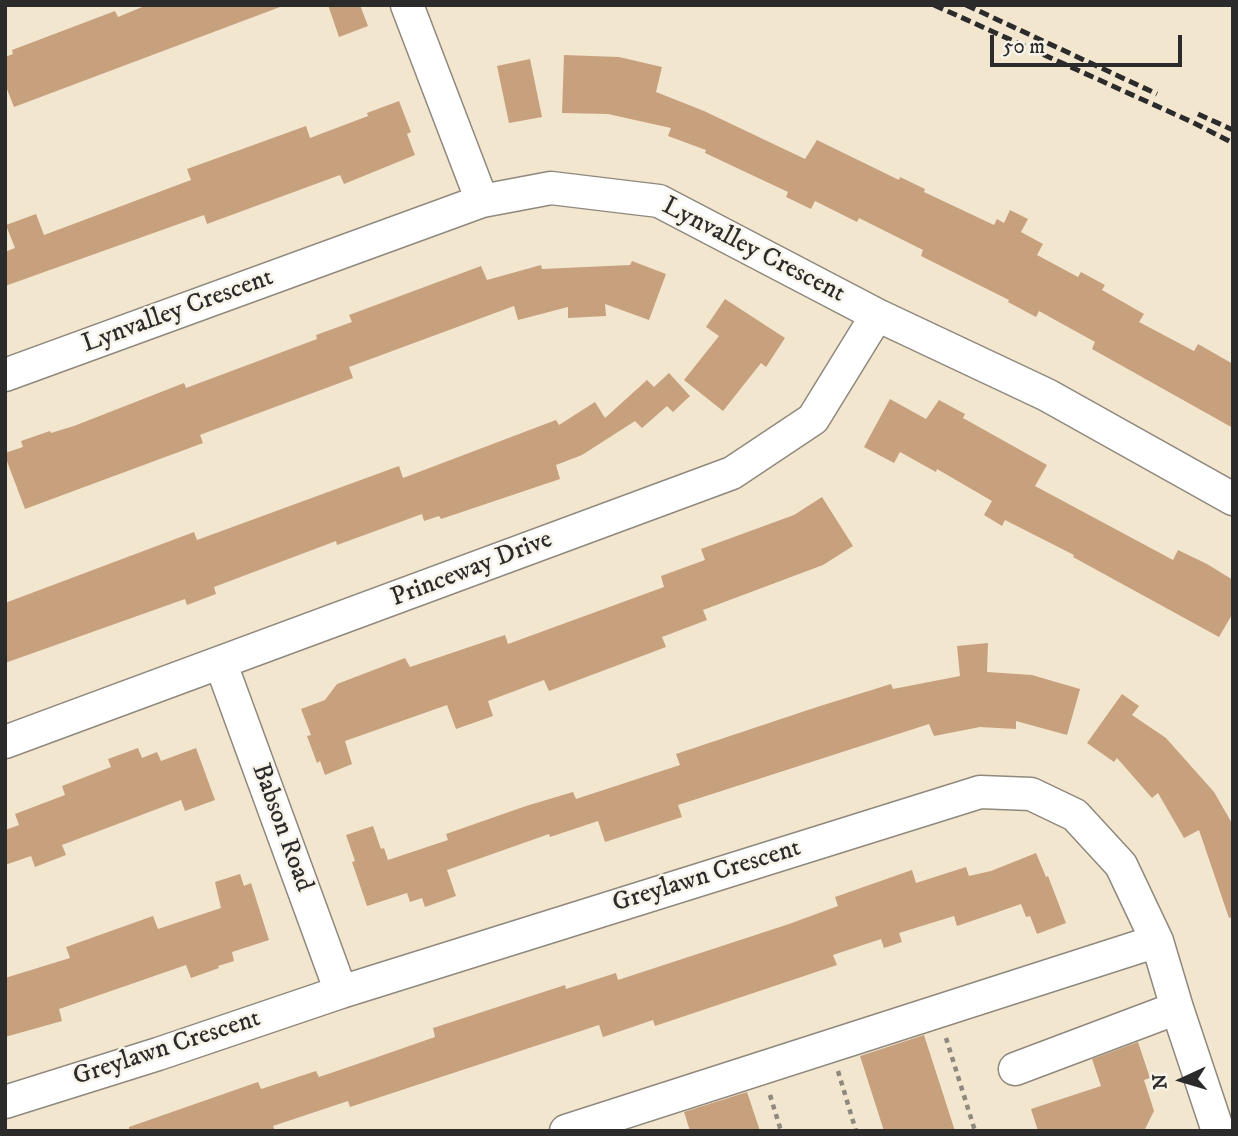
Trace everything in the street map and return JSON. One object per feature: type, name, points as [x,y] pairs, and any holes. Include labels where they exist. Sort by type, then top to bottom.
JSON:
[{"type":"street","points":[[407,5],[482,201]]},
{"type":"street","name":"Lynvalley Crescent","points":[[5,375],[482,201],[551,188],[659,201],[877,314],[1047,395],[1233,499]]},
{"type":"street","name":"Princeway Drive","points":[[5,742],[733,473],[813,419],[877,314]]},
{"type":"street","name":"Babson Road","points":[[221,664],[341,992]]},
{"type":"street","name":"Greylawn Crescent","points":[[5,1102],[341,992],[980,792],[1031,794],[1075,815],[1121,865],[1157,941],[1218,1131]]},
{"type":"street","points":[[566,1131],[1157,941]]},
{"type":"street","points":[[1015,1069],[1177,1008]]},
{"type":"path","points":[[938,1012],[975,1131]]},
{"type":"path","points":[[830,1046],[856,1131]]},
{"type":"path","points":[[762,1068],[781,1131]]},
{"type":"building","points":[[147,5],[280,7],[14,107],[5,84],[5,57],[13,54],[12,50],[115,11],[118,17]]},
{"type":"building","points":[[328,5],[360,5],[368,26],[339,37]]},
{"type":"building","points":[[564,55],[619,57],[662,67],[656,92],[704,111],[805,159],[817,140],[899,180],[900,177],[925,189],[924,192],[994,225],[997,219],[1004,223],[1010,210],[1028,219],[1021,232],[1043,244],[1037,255],[1078,277],[1081,272],[1105,285],[1102,290],[1144,314],[1139,322],[1194,351],[1198,344],[1233,364],[1233,428],[1092,349],[1095,342],[1039,311],[1036,317],[1008,302],[1009,300],[921,256],[923,250],[859,218],[857,222],[815,201],[811,209],[786,197],[788,192],[705,153],[706,150],[668,136],[671,128],[608,114],[562,113]]},
{"type":"building","points":[[530,59],[542,117],[509,123],[497,66]]},
{"type":"building","points":[[399,101],[411,132],[407,134],[415,155],[344,184],[340,175],[207,224],[204,215],[5,286],[5,252],[15,248],[6,225],[36,214],[44,235],[191,180],[187,169],[306,126],[310,138]]},
{"type":"building","points":[[632,261],[666,274],[649,320],[605,304],[606,316],[568,318],[568,307],[518,320],[514,306],[349,367],[353,378],[200,435],[203,443],[25,509],[5,456],[5,453],[23,447],[21,441],[74,426],[184,383],[186,388],[317,339],[316,335],[352,322],[349,315],[481,266],[487,280],[541,265],[542,269],[630,265]]},
{"type":"building","points":[[725,299],[785,338],[766,367],[761,363],[723,411],[684,380],[719,336],[706,327]]},
{"type":"building","points":[[669,373],[690,396],[673,412],[667,406],[642,428],[635,421],[582,455],[556,465],[560,479],[441,519],[439,516],[424,521],[422,514],[337,545],[336,541],[214,587],[216,594],[187,605],[185,599],[5,663],[5,603],[194,532],[197,540],[399,466],[403,478],[556,420],[559,425],[595,402],[605,418],[647,380],[654,387]]},
{"type":"building","points":[[890,399],[926,419],[939,400],[965,414],[963,418],[1047,465],[1035,486],[1173,560],[1178,550],[1233,580],[1233,613],[1219,637],[1073,557],[1074,555],[1005,520],[1002,526],[984,515],[992,501],[937,469],[936,472],[900,452],[894,463],[864,447]]},
{"type":"building","points":[[822,497],[853,546],[823,565],[703,610],[707,620],[662,637],[666,647],[549,691],[544,680],[488,701],[493,716],[456,729],[447,705],[345,741],[352,764],[325,775],[320,761],[317,763],[307,736],[311,735],[301,709],[325,700],[337,684],[405,658],[410,667],[505,635],[508,644],[664,587],[661,576],[705,560],[701,549],[794,515]]},
{"type":"building","points":[[988,643],[987,672],[1032,675],[1080,689],[1067,735],[1016,721],[1016,729],[980,727],[934,736],[929,724],[678,805],[682,817],[605,842],[598,821],[550,837],[549,834],[447,870],[456,896],[425,907],[422,898],[410,902],[407,893],[367,906],[346,835],[373,826],[388,860],[448,840],[446,834],[526,806],[573,792],[576,799],[680,765],[676,754],[817,707],[891,684],[893,689],[960,676],[957,646]]},
{"type":"building","points":[[1122,694],[1139,706],[1132,715],[1166,738],[1214,792],[1233,825],[1233,917],[1229,918],[1199,830],[1184,838],[1158,793],[1152,798],[1117,758],[1114,762],[1087,743]]},
{"type":"building","points":[[138,748],[142,758],[157,752],[161,761],[196,748],[215,800],[185,811],[181,800],[62,845],[66,855],[35,867],[31,856],[5,865],[5,830],[19,825],[15,814],[65,795],[62,786],[111,767],[108,759]]},
{"type":"building","points":[[1036,853],[1066,923],[1037,934],[1030,916],[1026,917],[1021,904],[957,926],[954,916],[899,933],[902,942],[884,948],[881,939],[833,955],[837,965],[655,1026],[653,1020],[603,1037],[599,1025],[350,1107],[348,1101],[273,1126],[275,1131],[129,1131],[129,1127],[258,1082],[261,1089],[316,1071],[319,1077],[435,1037],[433,1028],[565,985],[566,989],[616,973],[618,980],[789,924],[838,906],[835,897],[912,870],[916,883],[966,867],[969,876],[991,871]]},
{"type":"building","points":[[240,874],[244,886],[251,883],[269,940],[232,952],[234,961],[218,966],[219,968],[191,978],[186,965],[59,1009],[62,1021],[5,1037],[5,978],[70,958],[66,947],[153,916],[158,929],[221,908],[215,882]]},
{"type":"building","points":[[924,1035],[955,1131],[884,1131],[860,1056]]},
{"type":"building","points":[[1138,1042],[1150,1078],[1144,1080],[1154,1111],[1144,1131],[1038,1131],[1031,1109],[1101,1086],[1092,1059]]},
{"type":"building","points":[[747,1092],[760,1131],[690,1131],[684,1112]]},
{"type":"railway","points":[[934,5],[1233,143]]},
{"type":"railway","points":[[966,5],[1157,94]]},
{"type":"railway","points":[[1198,114],[1233,130]]}]
